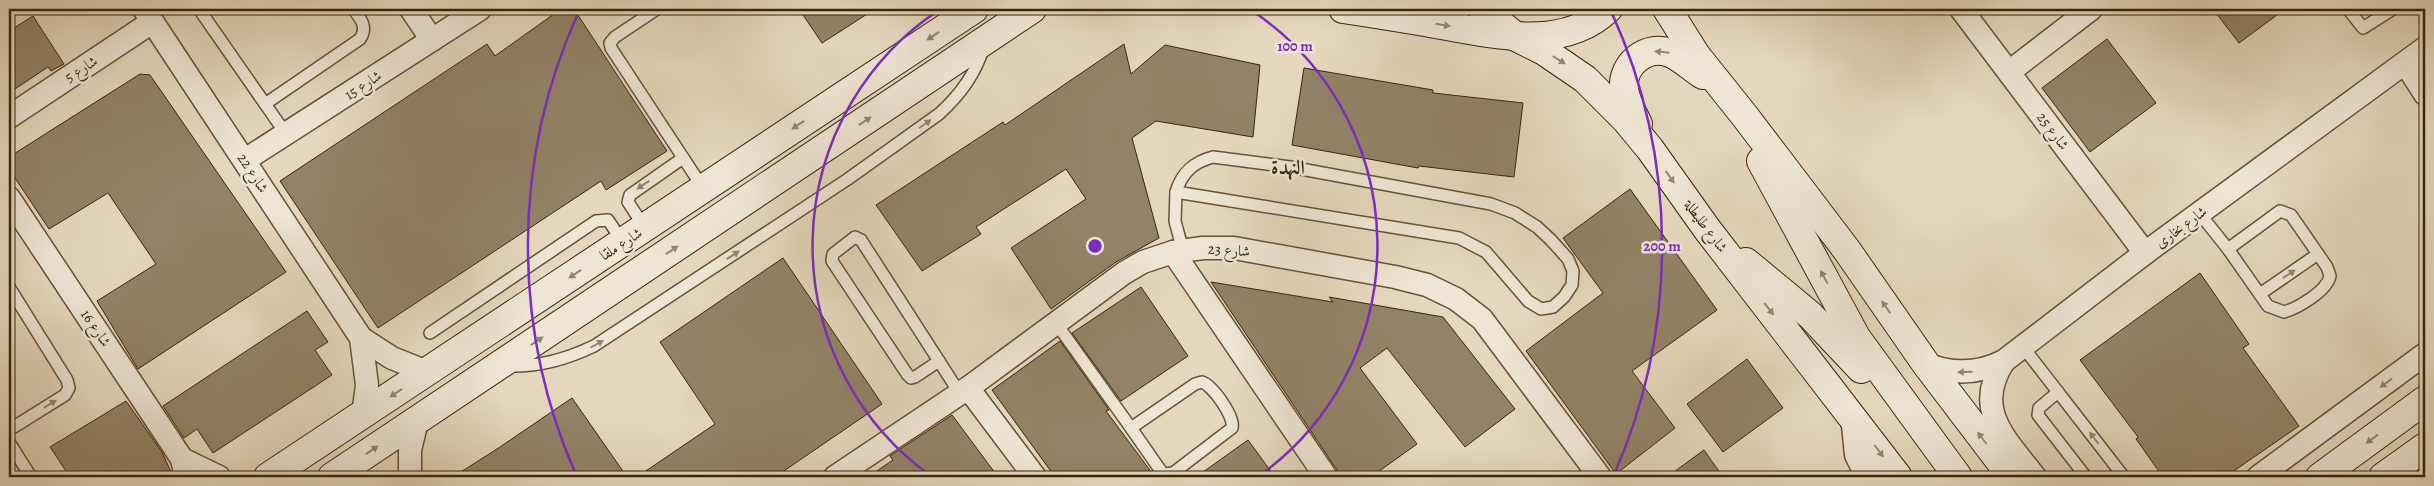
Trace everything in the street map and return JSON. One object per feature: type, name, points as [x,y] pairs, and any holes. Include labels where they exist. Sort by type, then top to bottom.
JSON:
[{"type":"street","points":[[411,9],[432,40]]},
{"type":"street","name":"شارع 15","points":[[245,160],[480,9]]},
{"type":"street","name":"شارع ملقا","points":[[268,477],[363,416],[974,9]]},
{"type":"street","points":[[332,477],[1032,9]]},
{"type":"street","points":[[1343,9],[1516,37],[1572,31],[1597,19],[1608,9]]},
{"type":"street","name":"شارع طليطلة","points":[[1483,9],[1516,37],[1544,50],[1586,79],[1602,94],[1650,149],[1706,229],[1898,477]]},
{"type":"street","points":[[1667,9],[1696,55],[1846,249],[1926,364],[2009,475]]},
{"type":"street","name":"شارع 25","points":[[1961,9],[2145,253]]},
{"type":"street","points":[[2008,72],[2091,9]]},
{"type":"street","name":"شارع 5","points":[[9,117],[148,15]]},
{"type":"street","name":"شارع 22","points":[[148,15],[361,338],[392,358],[427,372]]},
{"type":"street","name":"شارع بخارى","points":[[1926,364],[1959,372],[1983,370],[2004,361],[2145,253],[2425,48]]},
{"type":"street","points":[[1650,149],[1624,89],[1627,70],[1633,61],[1650,52],[1671,53],[1719,85]]},
{"type":"street","points":[[2405,64],[2425,94]]},
{"type":"street","points":[[1744,115],[1751,144],[1856,337],[1958,477]]},
{"type":"street","name":"شارع 16","points":[[9,198],[184,468],[219,477]]},
{"type":"street","points":[[1706,229],[1810,315],[1844,349],[1944,477]]},
{"type":"street","name":"شارع 23","points":[[835,477],[964,391],[1137,266],[1178,252],[1204,248],[1227,248],[1396,277],[1427,285],[1456,299],[1482,319],[1503,344],[1600,477]]},
{"type":"street","points":[[1178,252],[1326,477]]},
{"type":"street","name":"شارع 22","points":[[361,338],[367,385],[363,416]]},
{"type":"street","points":[[2258,477],[2425,354]]},
{"type":"street","points":[[2004,361],[1991,387],[1992,415],[1998,428],[2035,477]]},
{"type":"street","points":[[964,391],[1036,477]]},
{"type":"street","points":[[2320,477],[2425,400]]},
{"type":"street","points":[[1852,416],[1856,454],[1867,477]]},
{"type":"street","points":[[410,477],[410,450],[417,421]]},
{"type":"street","points":[[2383,477],[2425,447]]},
{"type":"street","points":[[1848,477],[1856,454]]},
{"type":"lane","points":[[199,9],[286,134]]},
{"type":"lane","points":[[266,104],[360,39],[363,34],[363,23],[354,9]]},
{"type":"lane","points":[[657,9],[615,37],[610,43],[611,48],[703,188]]},
{"type":"lane","points":[[2348,9],[2363,28],[2393,9]]},
{"type":"lane","points":[[500,366],[538,364],[576,354],[594,346],[848,179],[939,114],[952,102],[973,74],[985,40]]},
{"type":"lane","points":[[1176,192],[1458,238],[1486,252],[1532,305],[1542,309],[1558,304],[1572,285],[1571,265],[1551,240],[1526,219],[1491,204],[1226,157],[1213,157],[1201,160],[1190,167],[1184,174],[1176,192],[1178,252]]},
{"type":"lane","points":[[634,235],[630,195],[683,158]]},
{"type":"lane","points":[[2200,214],[2228,249],[2268,306],[2278,311],[2290,310],[2324,288],[2329,281],[2329,271],[2318,254],[2291,215],[2284,212],[2276,213],[2228,249]]},
{"type":"lane","points":[[430,334],[596,221],[608,220],[634,235]]},
{"type":"lane","points":[[939,361],[917,376],[911,378],[908,376],[832,261],[833,254],[854,238],[860,239],[939,361],[964,391]]},
{"type":"lane","points":[[2260,294],[2318,254]]},
{"type":"lane","points":[[9,287],[67,380],[69,388],[64,395],[9,430]]},
{"type":"lane","points":[[1056,323],[1160,471],[1166,475],[1230,431],[1233,419],[1209,386],[1198,382],[1131,428]]},
{"type":"lane","points":[[2023,347],[2124,477]]},
{"type":"lane","points":[[2058,392],[2038,408],[2038,415],[2086,477]]},
{"type":"lane","points":[[9,442],[31,477]]},
{"type":"building","points":[[561,9],[574,9],[667,151],[606,190],[601,181],[378,328],[280,181],[487,44],[495,56]]},
{"type":"building","points":[[799,9],[875,9],[822,43]]},
{"type":"building","points":[[2213,9],[2285,9],[2239,43]]},
{"type":"building","points":[[33,16],[64,64],[51,71],[48,67],[9,93],[9,31]]},
{"type":"building","points":[[2107,39],[2156,103],[2090,152],[2042,88]]},
{"type":"building","points":[[1124,44],[1131,74],[1165,45],[1260,65],[1253,137],[1156,121],[1132,138],[1159,238],[1116,262],[1051,309],[1011,248],[1086,199],[1066,169],[976,227],[981,234],[922,271],[876,205],[1003,122],[1005,125]]},
{"type":"building","points":[[1304,68],[1433,90],[1433,93],[1523,103],[1514,177],[1419,166],[1418,168],[1292,145]]},
{"type":"building","points":[[140,74],[150,75],[286,272],[138,369],[97,301],[156,264],[108,193],[49,229],[9,169],[9,157]]},
{"type":"building","points":[[1630,189],[1717,310],[1632,371],[1675,428],[1616,474],[1526,351],[1603,293],[1563,238]]},
{"type":"building","points":[[783,258],[882,404],[775,477],[637,477],[715,424],[660,342]]},
{"type":"building","points":[[2200,273],[2249,344],[2243,348],[2299,426],[2225,477],[2163,477],[2136,439],[2138,437],[2080,360]]},
{"type":"building","points":[[1211,282],[1333,302],[1329,297],[1443,317],[1515,409],[1465,447],[1387,348],[1360,368],[1417,444],[1371,477],[1339,477],[1337,470]]},
{"type":"building","points":[[1141,287],[1188,356],[1121,401],[1072,333]]},
{"type":"building","points":[[307,311],[328,342],[315,350],[332,375],[213,453],[197,429],[184,438],[163,406]]},
{"type":"building","points":[[1060,341],[1109,410],[1106,411],[1155,477],[1055,477],[992,390]]},
{"type":"building","points":[[1747,359],[1783,408],[1723,452],[1687,404]]},
{"type":"building","points":[[572,398],[627,477],[453,477],[500,447]]},
{"type":"building","points":[[126,401],[162,452],[171,472],[162,477],[70,477],[50,447]]},
{"type":"building","points":[[952,415],[998,477],[868,477],[893,460],[890,456]]},
{"type":"building","points":[[1248,440],[1275,477],[1196,477]]},
{"type":"building","points":[[1704,450],[1723,477],[1667,477]]},
{"type":"district","name":"النهدة","points":[[1288,167]]}]
